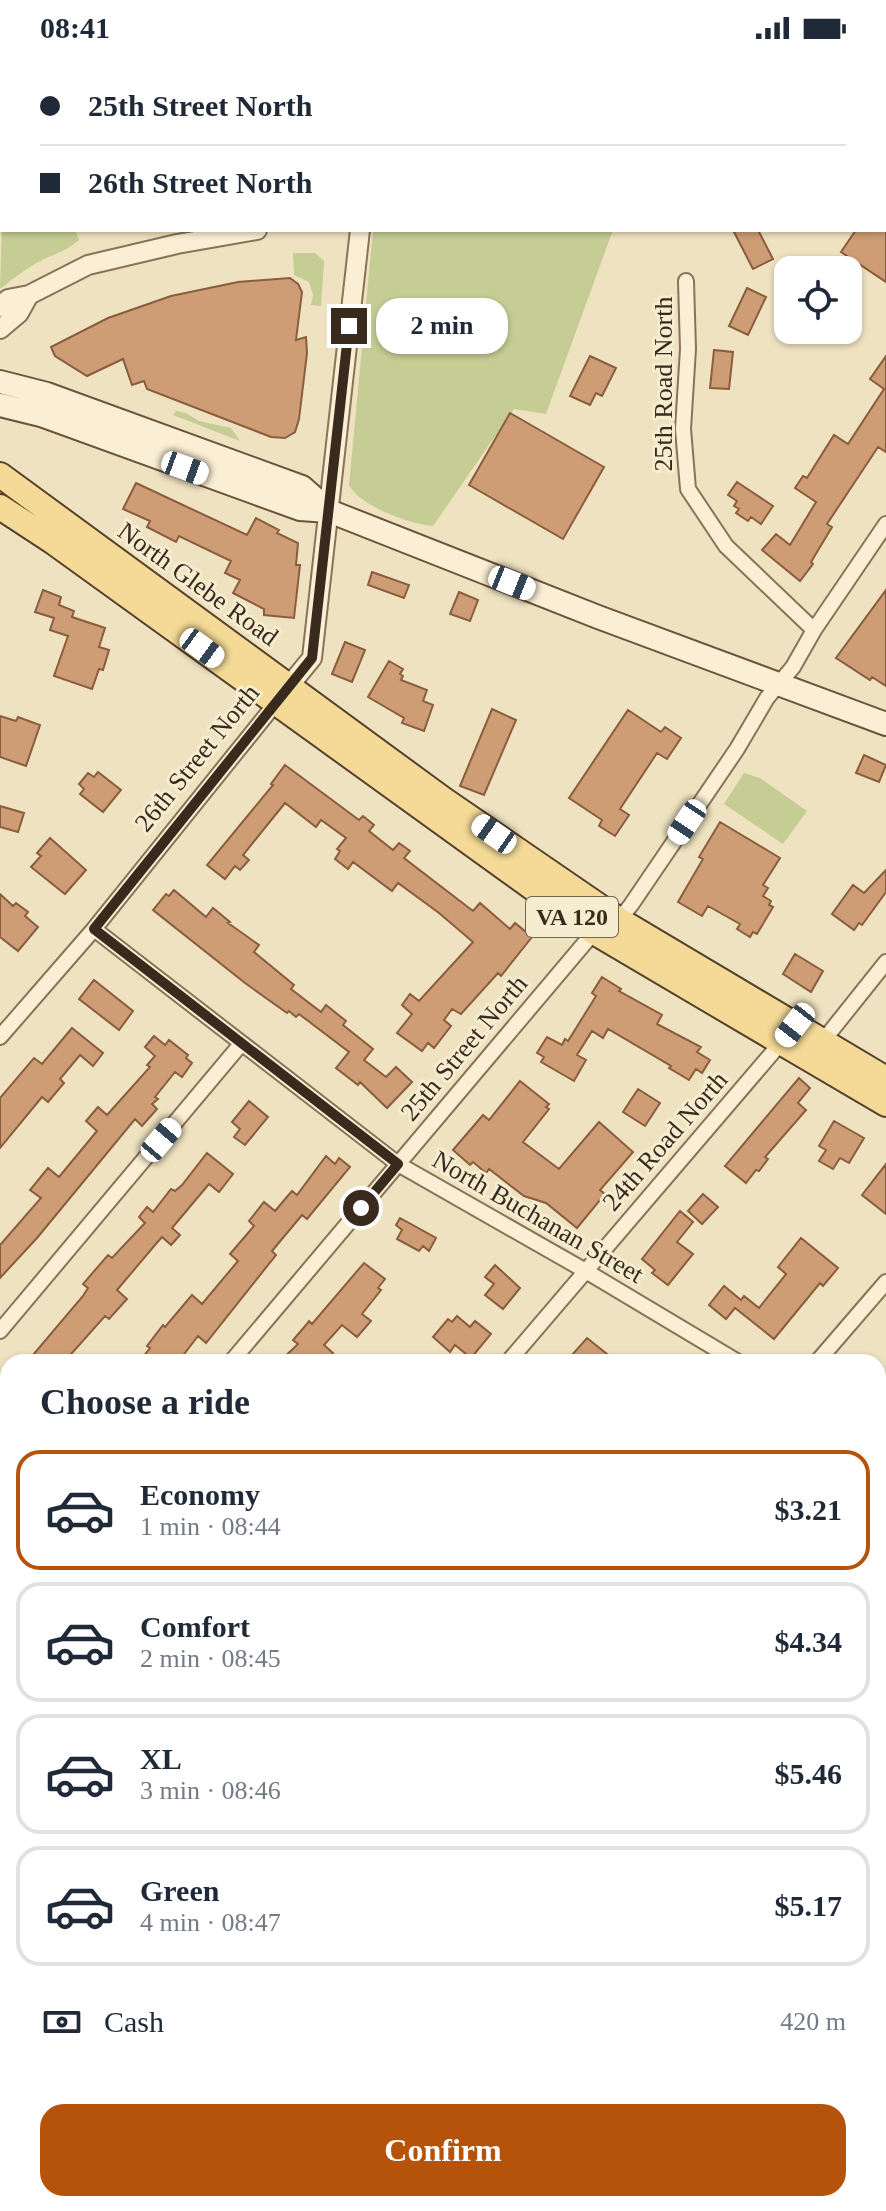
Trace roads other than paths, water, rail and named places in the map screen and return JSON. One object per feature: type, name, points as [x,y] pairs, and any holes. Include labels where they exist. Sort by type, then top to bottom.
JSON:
[{"type":"main road","points":[[0,382],[47,394],[302,487],[329,511]]},
{"type":"main road","points":[[0,405],[41,415],[300,509],[329,511],[598,617],[886,724]]},
{"type":"main road","name":"North Glebe Road","points":[[0,475],[594,932],[788,1034],[823,1041],[886,1079]]},
{"type":"main road","name":"North Glebe Road","points":[[0,507],[444,800],[886,1104]]},
{"type":"street","points":[[0,307],[8,299],[29,295],[88,265],[242,232]]},
{"type":"street","name":"26th Street North","points":[[0,1037],[94,929],[312,658],[355,232]]},
{"type":"street","name":"25th Road North","points":[[686,281],[688,349],[683,429],[688,489],[726,546],[814,630]]},
{"type":"street","points":[[0,329],[19,313],[29,295]]},
{"type":"street","points":[[619,920],[793,667],[814,630],[886,524]]},
{"type":"street","name":"25th Street North","points":[[238,1354],[594,932],[619,920]]},
{"type":"street","name":"North Buchanan Street","points":[[94,929],[398,1164],[725,1354]]},
{"type":"street","points":[[823,1041],[886,962]]},
{"type":"street","name":"24th Road North","points":[[515,1354],[788,1034]]},
{"type":"street","points":[[0,1331],[241,1044]]},
{"type":"street","points":[[824,1354],[886,1282]]}]
